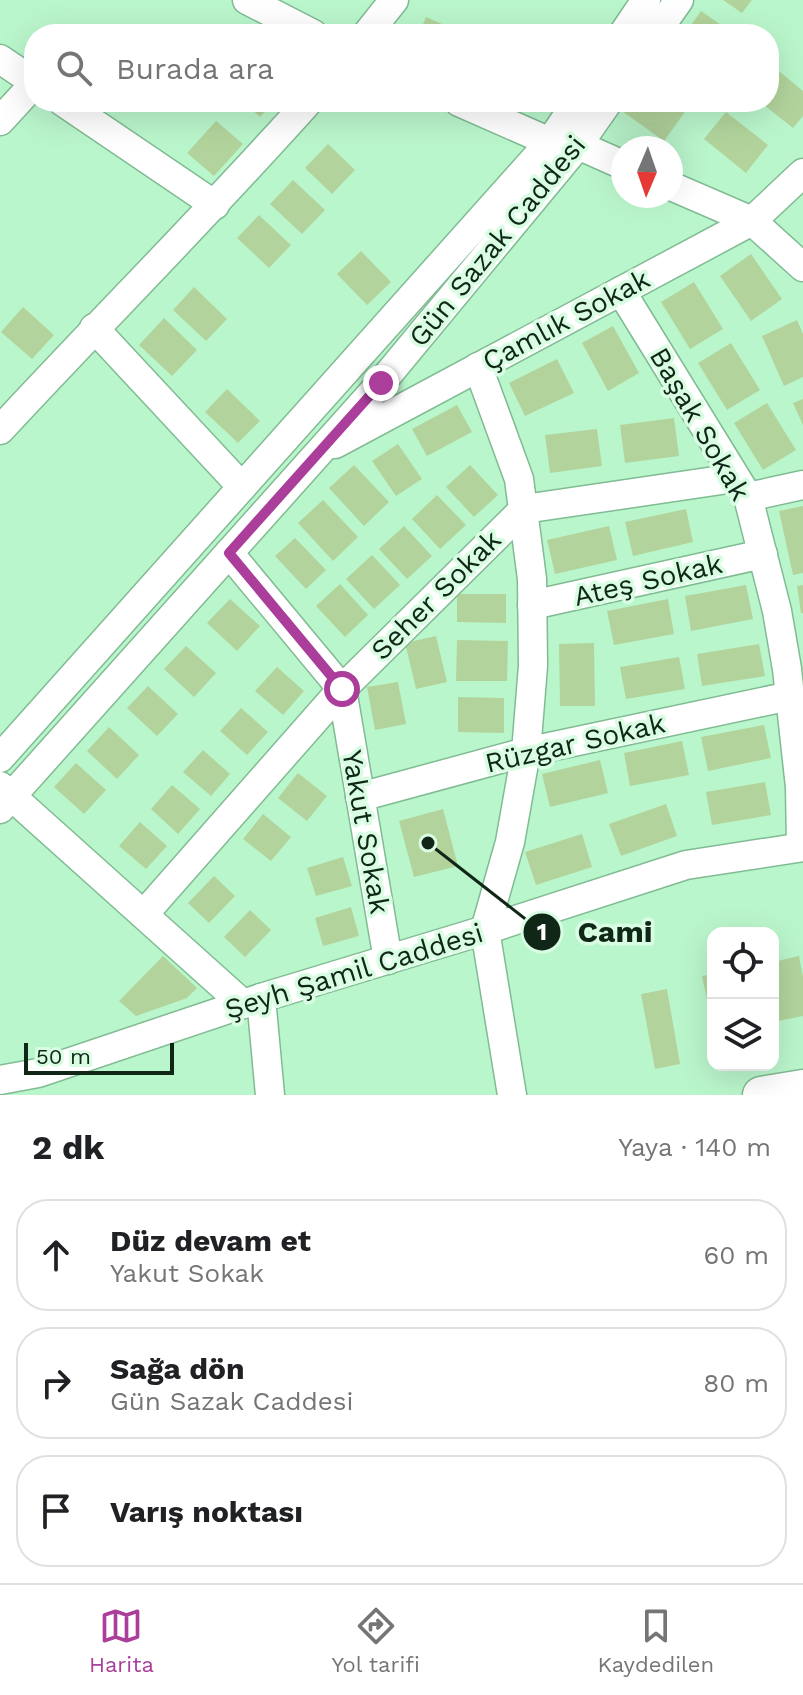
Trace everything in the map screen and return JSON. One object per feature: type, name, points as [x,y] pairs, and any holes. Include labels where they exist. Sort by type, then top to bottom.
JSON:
[{"type":"main road","points":[[761,1095],[803,1088]]},
{"type":"street","points":[[247,0],[294,24]]},
{"type":"street","points":[[375,24],[394,0]]},
{"type":"street","points":[[630,24],[646,0]]},
{"type":"street","points":[[662,24],[679,0]]},
{"type":"street","points":[[0,59],[24,76]]},
{"type":"street","points":[[0,121],[24,94]]},
{"type":"street","points":[[78,112],[215,205]]},
{"type":"street","points":[[0,430],[94,328],[215,205],[299,112]]},
{"type":"street","points":[[482,112],[550,142],[578,145],[611,160]]},
{"type":"street","name":"Gün Sazak Caddesi","points":[[0,758],[550,142],[570,112]]},
{"type":"street","name":"Gün Sazak Caddesi","points":[[4,796],[229,553],[391,371],[578,145],[601,112]]},
{"type":"street","name":"Çamlık Sokak","points":[[319,452],[752,221],[803,173]]},
{"type":"street","points":[[683,191],[752,221],[803,267]]},
{"type":"street","name":"Başak Sokak","points":[[621,291],[742,488],[777,611],[800,787],[802,847]]},
{"type":"street","points":[[94,328],[242,487]]},
{"type":"street","points":[[478,367],[519,479],[532,605],[532,680],[526,752],[510,842],[485,930],[512,1095]]},
{"type":"street","name":"Seher Sokak","points":[[144,914],[342,689],[524,509],[803,485]]},
{"type":"street","points":[[229,553],[342,689]]},
{"type":"street","name":"Ateş Sokak","points":[[532,605],[763,554]]},
{"type":"street","name":"Yakut Sokak","points":[[342,689],[388,960]]},
{"type":"street","name":"Rüzgar Sokak","points":[[360,797],[526,752],[790,696]]},
{"type":"street","points":[[4,796],[252,1001],[270,1095]]},
{"type":"street","name":"Şeyh Şamil Caddesi","points":[[0,1080],[38,1073],[252,1001],[686,865],[802,847]]},
{"type":"building","points":[[723,0],[752,0],[742,13]]},
{"type":"building","points":[[701,11],[720,24],[692,24]]},
{"type":"building","points":[[426,17],[442,24],[423,24]]},
{"type":"building","points":[[779,71],[803,91],[803,116],[793,128],[773,112],[779,112]]},
{"type":"building","points":[[623,112],[685,112],[668,136],[657,136]]},
{"type":"building","points":[[726,112],[768,145],[746,173],[704,139]]},
{"type":"building","points":[[216,121],[243,144],[214,176],[187,153]]},
{"type":"building","points":[[328,144],[355,170],[332,194],[305,168]]},
{"type":"building","points":[[293,180],[325,210],[302,234],[270,204]]},
{"type":"building","points":[[259,215],[291,245],[269,268],[237,238]]},
{"type":"building","points":[[361,251],[391,282],[367,305],[337,274]]},
{"type":"building","points":[[751,254],[782,299],[751,321],[720,276]]},
{"type":"building","points":[[694,282],[723,329],[690,349],[661,302]]},
{"type":"building","points":[[194,287],[227,319],[206,341],[173,310]]},
{"type":"building","points":[[23,307],[54,335],[32,359],[1,332]]},
{"type":"building","points":[[164,318],[197,350],[172,376],[139,345]]},
{"type":"building","points":[[797,320],[803,334],[803,377],[784,386],[762,336]]},
{"type":"building","points":[[613,326],[639,373],[608,391],[582,343]]},
{"type":"building","points":[[731,343],[760,390],[727,410],[698,363]]},
{"type":"building","points":[[557,359],[574,393],[525,416],[509,383]]},
{"type":"building","points":[[227,389],[260,421],[238,443],[205,412]]},
{"type":"building","points":[[803,399],[803,425],[793,403]]},
{"type":"building","points":[[767,403],[796,450],[763,470],[734,423]]},
{"type":"building","points":[[457,405],[472,432],[427,456],[412,429]]},
{"type":"building","points":[[674,418],[679,456],[625,463],[620,425]]},
{"type":"building","points":[[597,429],[602,466],[550,473],[545,435]]},
{"type":"building","points":[[398,444],[422,479],[396,496],[372,461]]},
{"type":"building","points":[[354,465],[389,502],[364,526],[329,488]]},
{"type":"building","points":[[470,465],[498,495],[474,517],[446,487]]},
{"type":"building","points":[[437,495],[466,525],[440,549],[412,519]]},
{"type":"building","points":[[323,500],[358,537],[333,561],[298,523]]},
{"type":"building","points":[[803,506],[803,573],[793,575],[779,511]]},
{"type":"building","points":[[686,509],[693,542],[633,556],[625,522]]},
{"type":"building","points":[[404,526],[432,556],[407,579],[379,549]]},
{"type":"building","points":[[609,526],[617,560],[555,574],[547,540]]},
{"type":"building","points":[[295,538],[326,570],[306,589],[275,556]]},
{"type":"building","points":[[372,555],[400,585],[374,609],[346,579]]},
{"type":"building","points":[[340,584],[368,615],[345,637],[316,606]]},
{"type":"building","points":[[746,585],[753,619],[691,631],[685,596]]},
{"type":"building","points":[[803,585],[803,613],[801,613],[797,586]]},
{"type":"building","points":[[457,594],[506,594],[506,623],[457,622]]},
{"type":"building","points":[[230,599],[260,626],[237,651],[207,623]]},
{"type":"building","points":[[668,599],[674,634],[614,645],[607,611]]},
{"type":"building","points":[[436,636],[447,682],[416,689],[405,643]]},
{"type":"building","points":[[457,640],[508,641],[507,681],[456,681]]},
{"type":"building","points":[[594,643],[595,706],[560,706],[559,644]]},
{"type":"building","points":[[759,644],[765,676],[702,686],[697,654]]},
{"type":"building","points":[[186,646],[216,673],[194,697],[164,669]]},
{"type":"building","points":[[679,657],[685,689],[626,699],[620,667]]},
{"type":"building","points":[[277,667],[304,691],[283,715],[255,691]]},
{"type":"building","points":[[398,682],[406,724],[375,730],[367,687]]},
{"type":"building","points":[[148,686],[178,714],[157,736],[127,708]]},
{"type":"building","points":[[458,697],[504,698],[504,733],[458,732]]},
{"type":"building","points":[[241,708],[268,732],[247,755],[220,731]]},
{"type":"building","points":[[764,725],[771,758],[708,771],[701,737]]},
{"type":"building","points":[[109,727],[139,755],[117,779],[87,751]]},
{"type":"building","points":[[682,741],[689,775],[630,786],[624,753]]},
{"type":"building","points":[[203,750],[230,774],[211,796],[183,772]]},
{"type":"building","points":[[600,760],[608,793],[550,807],[542,774]]},
{"type":"building","points":[[76,763],[106,790],[84,814],[54,787]]},
{"type":"building","points":[[298,773],[327,796],[307,821],[278,798]]},
{"type":"building","points":[[765,782],[771,815],[712,825],[706,792]]},
{"type":"building","points":[[172,785],[200,809],[178,834],[151,809]]},
{"type":"building","points":[[666,804],[677,836],[621,856],[609,824]]},
{"type":"building","points":[[443,809],[458,866],[414,877],[399,821]]},
{"type":"building","points":[[263,814],[291,837],[271,861],[243,839]]},
{"type":"building","points":[[140,822],[167,846],[146,869],[119,846]]},
{"type":"building","points":[[582,834],[592,867],[536,885],[525,852]]},
{"type":"building","points":[[343,857],[352,886],[316,896],[307,868]]},
{"type":"building","points":[[214,876],[235,896],[209,923],[188,903]]},
{"type":"building","points":[[351,907],[359,936],[323,946],[315,918]]},
{"type":"building","points":[[250,910],[271,930],[245,957],[224,937]]},
{"type":"building","points":[[163,956],[197,988],[187,998],[136,1016],[119,1001]]},
{"type":"building","points":[[799,956],[803,977],[803,1016],[779,1021],[779,961]]},
{"type":"building","points":[[707,975],[707,1000],[702,976]]},
{"type":"building","points":[[667,989],[680,1064],[655,1069],[641,994]]},
{"type":"place","name":"Cami","points":[[428,843]]},
{"type":"route","points":[[342,689],[229,553],[381,383]]}]
